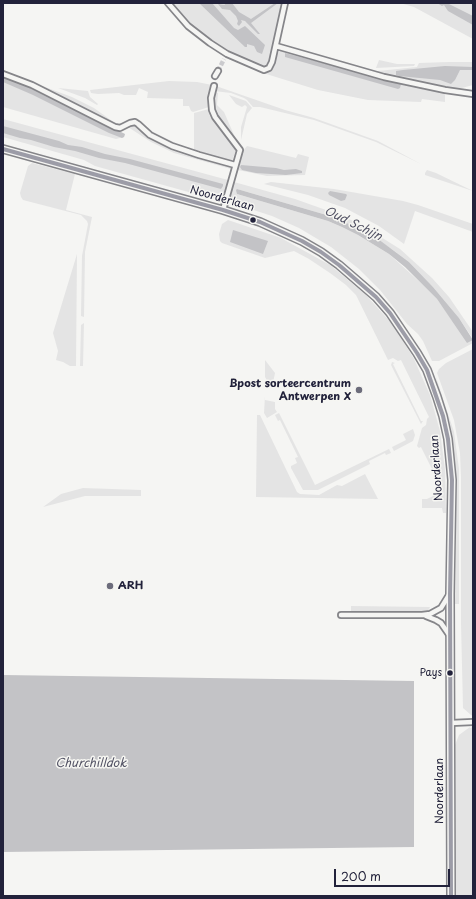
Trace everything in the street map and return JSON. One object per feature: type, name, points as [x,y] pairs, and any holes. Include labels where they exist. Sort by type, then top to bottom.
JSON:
[{"type":"main road","name":"Noorderlaan","points":[[3,148],[223,210],[260,222],[281,231],[321,252],[358,281],[390,313],[417,353],[427,370],[437,397],[448,439],[452,480],[450,594],[451,896]]},
{"type":"street","points":[[168,3],[188,26],[226,56],[266,70],[272,62],[285,3]]},
{"type":"street","points":[[276,46],[384,77],[445,90],[473,94]]},
{"type":"street","points":[[215,76],[218,71]]},
{"type":"street","points":[[3,74],[32,85],[114,128],[120,128],[135,122],[147,133],[168,144],[199,155],[235,165]]},
{"type":"street","points":[[214,86],[211,98],[212,110],[215,117],[240,150],[223,210]]},
{"type":"street","points":[[341,615],[422,615],[436,612],[450,594]]},
{"type":"street","points":[[422,615],[430,617],[441,623],[450,637]]},
{"type":"street","points":[[451,723],[473,722]]},
{"type":"shaded area","points":[[169,3],[283,3],[268,66],[263,68],[225,51],[203,36],[183,19]]},
{"type":"shaded area","points":[[400,3],[473,3],[473,39],[414,7]]},
{"type":"shaded area","points":[[282,50],[445,92],[445,102],[422,99],[421,102],[368,100],[318,90],[263,73],[271,69],[275,56]]},
{"type":"shaded area","points":[[379,60],[397,64],[415,64],[414,66],[376,68]]},
{"type":"shaded area","points":[[473,62],[473,85],[458,89],[448,89],[378,73],[378,71],[417,67],[419,63]]},
{"type":"shaded area","points":[[3,77],[24,85],[125,134],[124,137],[116,139],[3,107]]},
{"type":"shaded area","points":[[169,81],[197,82],[212,85],[209,107],[193,112],[189,106],[183,106],[183,99],[147,98],[148,92],[139,88],[136,95],[124,95],[119,93],[98,94],[91,93],[90,90]]},
{"type":"shaded area","points":[[37,84],[72,97],[94,108],[119,126],[36,86]]},
{"type":"shaded area","points":[[216,86],[285,110],[314,118],[378,141],[421,164],[376,142],[314,120],[260,107],[253,107],[244,98],[231,93],[214,91]]},
{"type":"shaded area","points":[[58,88],[88,91],[90,97],[98,104],[97,105],[85,98]]},
{"type":"shaded area","points":[[215,92],[218,93],[217,105],[224,112],[238,144],[214,111],[213,99]]},
{"type":"shaded area","points":[[229,95],[246,101],[252,108],[247,114],[241,140],[241,127],[247,107],[245,105],[242,107],[236,104]]},
{"type":"shaded area","points":[[209,109],[236,148],[232,161],[194,150],[194,113]]},
{"type":"shaded area","points":[[3,119],[228,180],[224,197],[220,200],[210,198],[95,166],[84,160],[3,137]]},
{"type":"shaded area","points":[[132,124],[138,126],[146,136],[154,140],[190,155],[232,166],[231,169],[174,153],[151,142],[128,127]]},
{"type":"shaded area","points":[[247,146],[296,158],[298,154],[309,157],[305,175],[267,176],[238,170],[243,151]]},
{"type":"shaded area","points":[[32,163],[75,174],[66,210],[92,217],[85,252],[84,317],[81,316],[82,256],[88,224],[87,221],[81,215],[23,200],[20,193],[28,166]]},
{"type":"shaded area","points":[[427,170],[436,173],[473,191],[425,175]]},
{"type":"shaded area","points":[[234,182],[295,199],[340,215],[360,224],[400,249],[432,278],[449,297],[473,332],[473,339],[459,318],[433,287],[409,262],[361,229],[330,216],[237,189],[237,194],[328,221],[358,235],[389,254],[437,299],[452,320],[473,340],[473,343],[439,361],[432,361],[423,341],[418,334],[407,324],[380,290],[359,269],[331,247],[299,228],[272,216],[232,203],[230,198]]},
{"type":"shaded area","points":[[271,182],[334,189],[403,201],[473,224],[473,232],[415,211],[404,244],[379,226],[345,208],[308,195],[264,184]]},
{"type":"shaded area","points":[[228,220],[281,238],[330,265],[365,294],[394,326],[414,359],[430,395],[440,431],[445,470],[446,513],[443,513],[442,508],[422,508],[422,499],[427,499],[435,495],[438,489],[436,484],[439,483],[421,447],[419,448],[417,446],[422,428],[426,425],[429,417],[401,360],[398,361],[393,358],[388,360],[356,295],[330,273],[294,251],[265,258],[222,243],[220,241],[219,234],[222,224]]},
{"type":"shaded area","points":[[77,254],[76,366],[70,366],[56,360],[58,351],[53,333]]},
{"type":"shaded area","points":[[84,323],[83,366],[80,366],[81,325]]},
{"type":"shaded area","points":[[473,349],[473,716],[463,708],[460,453],[454,420],[437,373],[446,363]]},
{"type":"shaded area","points":[[265,360],[275,373],[273,383],[268,382],[265,377]]},
{"type":"shaded area","points":[[392,362],[395,363],[393,364],[421,421],[423,421],[421,424],[391,365]]},
{"type":"shaded area","points":[[436,377],[454,432],[459,469],[459,604],[455,604],[456,485],[454,457],[448,423]]},
{"type":"shaded area","points":[[265,396],[265,400],[275,402],[275,409],[277,412],[267,418],[264,413]]},
{"type":"shaded area","points":[[279,413],[315,485],[389,449],[391,453],[386,455],[385,453],[369,461],[370,464],[318,490],[303,490],[291,468],[291,466],[297,463],[295,458],[298,457],[280,420],[278,421],[275,415]]},
{"type":"shaded area","points":[[257,415],[260,415],[297,492],[300,494],[319,495],[337,485],[342,486],[365,474],[378,499],[256,497]]},
{"type":"shaded area","points":[[413,429],[415,435],[413,441],[394,451],[392,447],[406,440],[403,434]]},
{"type":"shaded area","points":[[83,488],[141,490],[141,496],[85,496],[43,507],[61,494]]},
{"type":"shaded area","points":[[351,606],[430,607],[428,611],[421,613],[351,612]]},
{"type":"shaded area","points":[[470,727],[473,727],[473,896],[455,896],[455,745],[459,735]]},
{"type":"water","points":[[199,3],[212,3],[234,28],[238,30],[245,26],[265,45],[262,54],[257,52],[254,46],[247,44],[247,47],[245,47]]},
{"type":"water","points":[[224,3],[232,3],[239,12],[251,19],[275,3],[278,3],[251,23],[260,34],[258,34],[245,21],[241,20],[242,22],[239,26],[237,24],[238,21],[236,16],[230,10],[222,9],[218,4],[225,5]]},
{"type":"water","points":[[437,3],[447,3],[473,16],[473,25],[448,11],[444,5],[442,6]]},
{"type":"water","points":[[285,53],[401,84],[400,88],[398,89],[285,57]]},
{"type":"water","points":[[445,66],[473,67],[473,70],[460,70],[455,80],[451,84],[440,80],[396,75],[396,71]]},
{"type":"water","points":[[3,77],[24,85],[125,134],[124,137],[122,138],[109,133],[33,95],[3,82]]},
{"type":"water","points":[[3,126],[59,141],[68,145],[130,159],[223,184],[223,186],[221,189],[125,163],[20,138],[3,133]]},
{"type":"water","points":[[241,165],[284,170],[296,169],[302,171],[302,173],[286,175],[256,173],[242,170],[240,167]]},
{"type":"water","points":[[237,189],[330,216],[361,229],[378,239],[409,262],[433,287],[459,318],[473,340],[467,343],[437,299],[405,267],[389,254],[358,235],[328,221],[237,194]]},
{"type":"water","points":[[330,191],[346,194],[345,200],[341,201],[329,195],[328,193]]},
{"type":"water","points":[[233,230],[268,241],[263,254],[230,242]]},
{"type":"water","name":"Churchilldok","points":[[3,675],[414,681],[414,847],[3,852]]},
{"type":"tunnel","points":[[218,71],[224,59]]},
{"type":"transit line","points":[[3,149],[223,210],[260,222],[302,241],[339,265],[376,297],[390,313],[417,353],[427,370],[443,416],[448,439],[452,480],[450,594],[451,896]]},
{"type":"place","name":"Bpost sorteercentrum Antwerpen X","points":[[359,390]]},
{"type":"place","name":"ARH","points":[[110,586]]},
{"type":"place","name":"Pays","points":[[450,673]]},
{"type":"water label","name":"Oud Schijn","points":[[353,224]]}]
